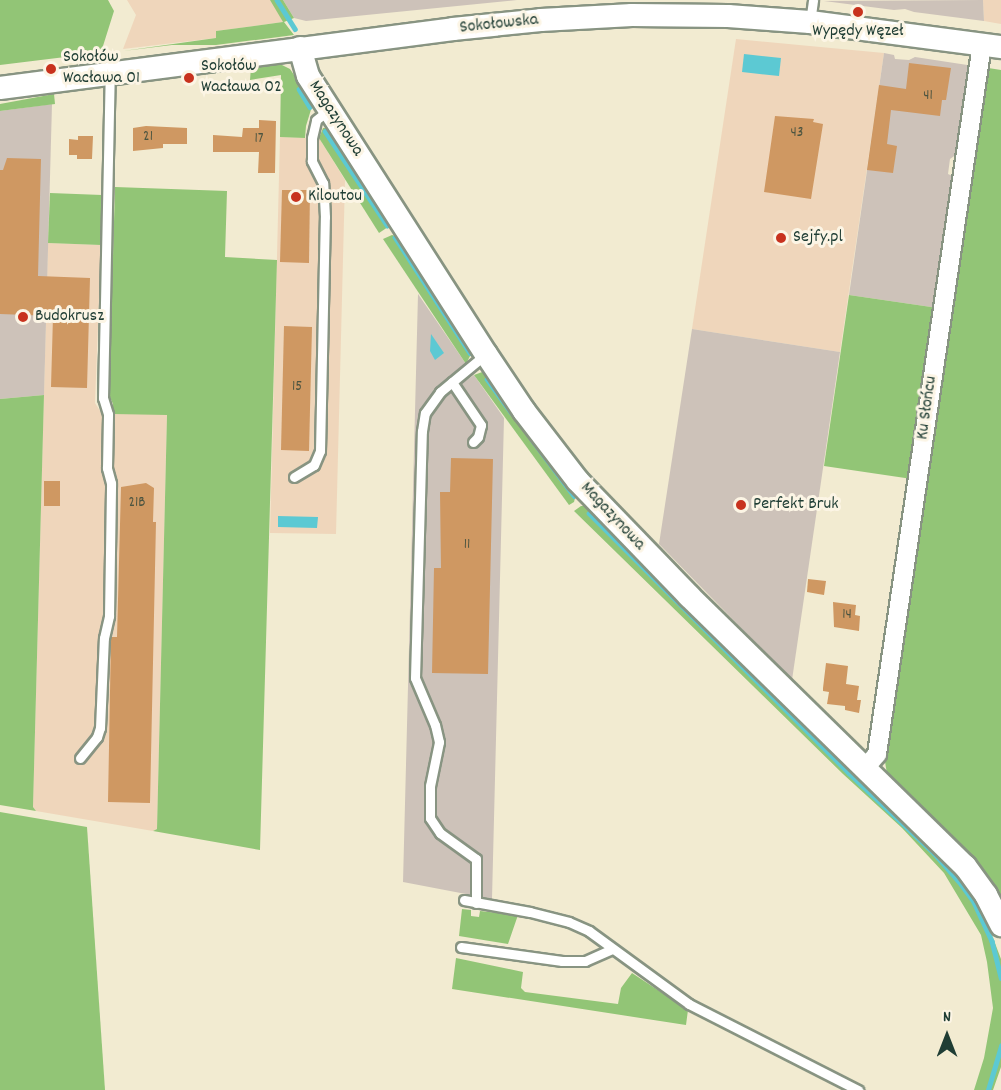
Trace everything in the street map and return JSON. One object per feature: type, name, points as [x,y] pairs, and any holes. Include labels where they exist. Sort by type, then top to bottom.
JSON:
[{"type":"street","name":"Sokołowska","points":[[0,88],[300,48],[578,18],[812,11],[996,47]]},
{"type":"street","name":"Ku Słońcu","points":[[865,768],[877,754],[996,47]]},
{"type":"street","name":"Magazynowa","points":[[300,48],[304,69],[329,110],[486,354],[549,445],[595,501],[681,589],[965,867],[986,896],[1001,925]]},
{"type":"lane","points":[[80,758],[97,737],[100,728],[104,638],[109,616],[111,483],[107,468],[108,414],[103,398],[110,74]]},
{"type":"lane","points":[[294,477],[314,465],[320,451],[325,217],[323,183],[312,161],[312,138],[316,120],[329,110]]},
{"type":"lane","points":[[476,903],[476,859],[440,833],[430,818],[430,786],[439,742],[435,725],[415,678],[422,432],[425,413],[430,402],[486,354]]},
{"type":"lane","points":[[452,382],[481,425],[478,437],[473,442]]},
{"type":"lane","points":[[464,900],[568,922],[589,931],[689,1004],[858,1090]]},
{"type":"lane","points":[[460,947],[562,961],[585,961],[612,949]]},
{"type":"shaded area","points":[[127,0],[271,0],[283,22],[216,31],[216,38],[123,49],[136,15]]},
{"type":"shaded area","points":[[283,0],[517,0],[306,21],[294,18]]},
{"type":"shaded area","points":[[983,0],[1001,0],[1001,24],[984,21]]},
{"type":"shaded area","points":[[983,0],[984,21],[905,9],[894,10],[824,1]]},
{"type":"shaded area","name":"Sejfy.pl","points":[[736,39],[884,53],[840,352],[692,329]]},
{"type":"shaded area","points":[[884,53],[894,55],[895,59],[909,60],[915,57],[974,66],[961,151],[950,159],[948,174],[957,178],[938,308],[849,295]]},
{"type":"shaded area","name":"Budokrusz","points":[[52,104],[44,395],[0,399],[0,111]]},
{"type":"shaded area","points":[[280,137],[319,138],[345,180],[336,534],[270,533]]},
{"type":"shaded area","points":[[48,243],[101,245],[95,403],[102,414],[167,414],[157,829],[153,831],[36,811],[33,807]]},
{"type":"shaded area","points":[[418,294],[466,364],[456,372],[464,382],[474,375],[504,418],[492,899],[403,882]]},
{"type":"shaded area","name":"Perfekt Bruk","points":[[692,329],[840,352],[792,680],[659,544]]},
{"type":"green space","points":[[0,0],[108,0],[114,11],[103,46],[106,52],[0,65]]},
{"type":"green space","points":[[270,0],[283,0],[294,18],[284,22],[294,35],[216,45],[172,45],[123,51],[216,38],[216,31],[283,22]]},
{"type":"green space","points":[[278,63],[290,69],[313,103],[305,138],[280,137],[281,75],[250,80],[251,67]]},
{"type":"green space","points":[[982,67],[1001,70],[1001,908],[887,774],[883,749]]},
{"type":"green space","points":[[54,94],[55,104],[0,111],[0,104]]},
{"type":"green space","points":[[323,128],[328,128],[332,133],[389,221],[388,227],[379,233],[319,138]]},
{"type":"green space","points":[[115,187],[227,191],[225,257],[277,260],[260,850],[153,831],[157,829],[167,415],[113,414],[113,404],[109,395]]},
{"type":"green space","points":[[50,193],[102,195],[101,245],[48,243]]},
{"type":"green space","points":[[392,235],[399,237],[473,350],[466,364],[383,239]]},
{"type":"green space","points":[[849,295],[938,308],[912,479],[824,466]]},
{"type":"green space","points":[[485,371],[576,493],[574,502],[569,505],[474,375]]},
{"type":"green space","points":[[44,395],[33,807],[36,811],[0,805],[0,399]]},
{"type":"green space","points":[[581,506],[588,506],[961,876],[982,909],[1001,959],[1001,1067],[993,1090],[974,1090],[984,1058],[993,1008],[981,935],[944,873],[902,828],[843,774],[574,511]]},
{"type":"green space","points":[[0,812],[87,827],[105,1090],[0,1090]]},
{"type":"green space","points":[[462,909],[471,910],[471,916],[479,917],[480,911],[518,915],[508,944],[459,936]]},
{"type":"green space","points":[[456,958],[523,972],[521,988],[525,992],[618,1004],[621,988],[632,973],[688,1010],[686,1025],[452,989]]},
{"type":"water","points":[[744,54],[781,58],[779,76],[742,72]]},
{"type":"water","points":[[431,334],[444,353],[435,360],[430,351]]},
{"type":"water","points":[[278,516],[318,517],[317,528],[278,527]]},
{"type":"building","points":[[909,63],[951,68],[946,100],[942,100],[940,116],[891,110],[887,144],[897,146],[893,173],[867,170],[879,85],[906,89]]},
{"type":"building","points":[[775,116],[814,119],[813,122],[823,124],[811,199],[764,192]]},
{"type":"building","points":[[259,120],[276,121],[275,173],[258,173],[259,152],[213,152],[213,135],[242,137],[243,128],[259,128]]},
{"type":"building","points":[[146,126],[187,128],[187,144],[163,144],[163,148],[133,151],[133,128]]},
{"type":"building","points":[[78,136],[93,136],[92,159],[77,159],[77,155],[69,155],[69,139],[78,140]]},
{"type":"building","points":[[7,158],[41,159],[38,276],[90,278],[87,388],[51,387],[53,316],[0,314],[0,170],[3,170]]},
{"type":"building","points":[[282,190],[310,190],[309,263],[280,262]]},
{"type":"building","points":[[284,326],[312,327],[309,451],[281,450]]},
{"type":"building","points":[[451,458],[493,459],[488,674],[432,673],[434,568],[441,568],[440,492],[450,492]]},
{"type":"building","points":[[44,481],[60,481],[60,506],[44,506]]},
{"type":"building","points":[[146,483],[154,488],[153,522],[156,522],[150,803],[108,802],[111,637],[117,637],[121,487]]},
{"type":"building","points":[[808,579],[826,581],[824,595],[807,592]]},
{"type":"building","points":[[833,602],[856,605],[855,615],[860,616],[859,631],[834,627]]},
{"type":"building","points":[[826,663],[848,666],[846,684],[859,686],[857,700],[861,700],[859,713],[845,710],[845,706],[827,704],[829,692],[823,691]]},
{"type":"waterway","points":[[277,0],[295,29]]},
{"type":"waterway","points":[[299,89],[310,107]]},
{"type":"waterway","points":[[325,131],[387,225]]},
{"type":"waterway","points":[[395,237],[470,353]]},
{"type":"waterway","points":[[487,379],[511,412]]},
{"type":"waterway","points":[[531,438],[574,496]]},
{"type":"waterway","points":[[589,513],[849,773],[934,853],[974,902],[992,941],[1001,978]]},
{"type":"waterway","points":[[988,1090],[1001,1046]]},
{"type":"place","name":"Wypędy Węzeł","points":[[858,12]]},
{"type":"place","name":"Sokołów Wacława 01","points":[[51,69]]},
{"type":"place","name":"Sokołów Wacława 02","points":[[189,78]]},
{"type":"place","name":"Kiloutou","points":[[296,197]]},
{"type":"place","name":"Sejfy.pl","points":[[781,238]]},
{"type":"place","name":"Budokrusz","points":[[23,317]]},
{"type":"place","name":"Perfekt Bruk","points":[[741,505]]}]
